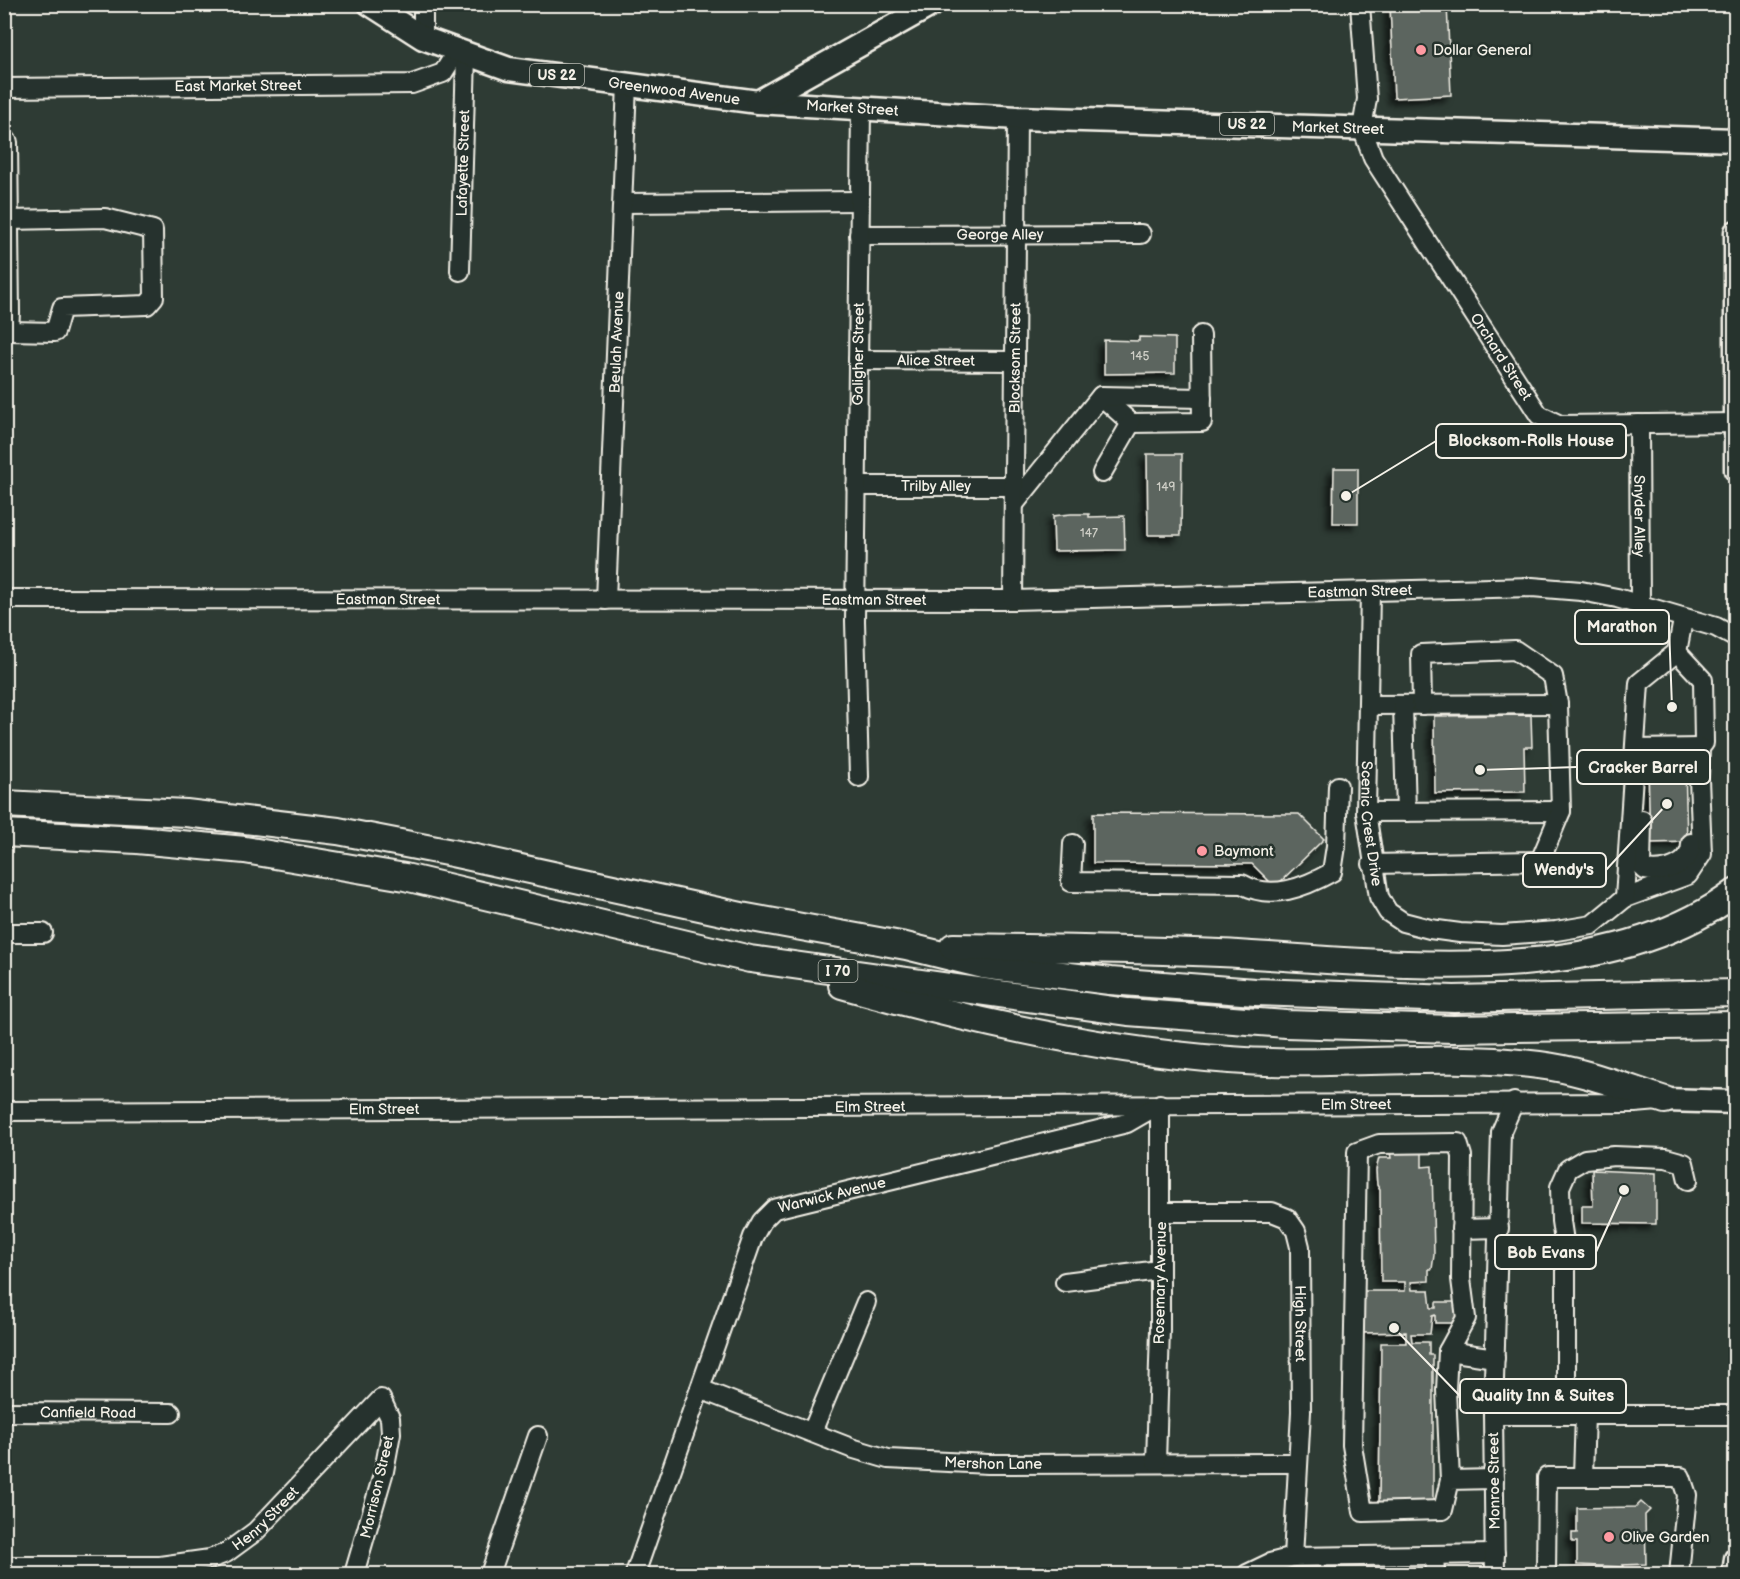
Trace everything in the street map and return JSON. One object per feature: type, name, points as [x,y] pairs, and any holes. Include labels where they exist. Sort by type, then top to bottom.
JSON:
[{"type":"highway","name":"I 70","points":[[4,804],[186,813],[338,831],[453,853],[741,916],[906,946],[983,964],[1110,981],[1255,992],[1454,999],[1736,993]]},
{"type":"highway","name":"I 70","points":[[4,833],[137,840],[245,850],[405,877],[750,959],[1150,1014],[1286,1024],[1453,1029],[1736,1025]]},
{"type":"highway","points":[[906,946],[1147,949],[1468,966],[1538,962],[1612,948],[1661,931],[1699,915],[1736,892]]},
{"type":"highway","points":[[750,959],[900,1002],[1131,1050],[1231,1061],[1491,1060],[1540,1065],[1582,1074],[1665,1100]]},
{"type":"main road","name":"Greenwood Avenue","points":[[370,4],[423,38],[509,69],[758,102],[933,4]]},
{"type":"main road","name":"Market Street","points":[[758,102],[1017,118],[1736,140]]},
{"type":"main road","points":[[1736,232],[1736,470]]},
{"type":"main road","name":"Elm Street","points":[[1665,1100],[1736,1102]]},
{"type":"main road","points":[[1734,1575],[1736,1559]]},
{"type":"street","points":[[423,4],[423,38]]},
{"type":"street","points":[[1360,4],[1367,99],[1362,128]]},
{"type":"street","name":"East Market Street","points":[[4,88],[412,84],[443,73],[461,53]]},
{"type":"street","name":"Lafayette Street","points":[[460,271],[461,53]]},
{"type":"street","name":"Beulah Avenue","points":[[606,600],[627,84]]},
{"type":"street","name":"Galigher Street","points":[[859,777],[856,486],[861,110]]},
{"type":"street","name":"Blocksom Street","points":[[1013,600],[1017,118]]},
{"type":"street","name":"Orchard Street","points":[[1362,128],[1373,158],[1539,415],[1560,425],[1735,423]]},
{"type":"street","points":[[4,137],[8,142],[7,332],[55,332],[62,308],[147,305],[154,297],[153,230],[105,218],[9,220]]},
{"type":"street","points":[[623,203],[858,201]]},
{"type":"street","name":"George Alley","points":[[859,235],[1141,234]]},
{"type":"street","points":[[1101,396],[1131,423],[1202,422],[1201,335]]},
{"type":"street","name":"Alice Street","points":[[858,360],[1015,361]]},
{"type":"street","points":[[1101,396],[1202,398]]},
{"type":"street","points":[[1015,495],[1101,396]]},
{"type":"street","points":[[1102,473],[1131,423]]},
{"type":"street","name":"Snyder Alley","points":[[1639,424],[1640,605]]},
{"type":"street","name":"Trilby Alley","points":[[856,486],[1015,495]]},
{"type":"street","name":"Eastman Street","points":[[4,600],[1013,600],[1532,587],[1581,591],[1640,605],[1683,620],[1716,627],[1736,638]]},
{"type":"street","name":"Scenic Crest Drive","points":[[1370,592],[1366,812],[1372,864],[1379,897],[1388,912],[1403,922],[1430,929],[1502,935],[1556,931],[1592,925],[1625,898],[1688,875],[1701,854],[1699,779]]},
{"type":"street","points":[[1677,652],[1702,680],[1704,743],[1700,748],[1699,779],[1689,806],[1691,850],[1688,857],[1665,869],[1645,870],[1641,866],[1639,683],[1677,652],[1683,620]]},
{"type":"street","points":[[1372,864],[1540,861],[1561,811],[1558,704],[1553,676],[1515,650],[1421,654],[1422,705]]},
{"type":"street","points":[[1368,705],[1558,704]]},
{"type":"street","points":[[1403,705],[1406,812]]},
{"type":"street","points":[[1640,749],[1700,748]]},
{"type":"street","points":[[1625,898],[1640,749]]},
{"type":"street","points":[[1073,844],[1071,882],[1242,884],[1254,891],[1284,891],[1311,884],[1332,872],[1336,846],[1338,786]]},
{"type":"street","points":[[1366,812],[1561,811]]},
{"type":"street","points":[[4,933],[44,933]]},
{"type":"street","name":"Elm Street","points":[[4,1111],[171,1109],[277,1112],[1161,1104],[1635,1103],[1665,1100]]},
{"type":"street","name":"Monroe Street","points":[[1495,1575],[1493,1415],[1501,1132],[1514,1102]]},
{"type":"street","name":"Rosemary Avenue","points":[[1156,1462],[1161,1104]]},
{"type":"street","name":"Warwick Avenue","points":[[635,1575],[753,1238],[762,1221],[774,1209],[1127,1123],[1161,1104]]},
{"type":"street","points":[[1458,1143],[1462,1156],[1461,1229],[1461,1279],[1466,1318],[1448,1351],[1446,1390],[1450,1480],[1443,1510],[1363,1512],[1352,1445],[1357,1152],[1379,1144],[1458,1143]]},
{"type":"street","points":[[1566,1415],[1566,1255],[1561,1221],[1560,1186],[1568,1169],[1585,1159],[1666,1158],[1684,1163],[1688,1180]]},
{"type":"street","name":"High Street","points":[[1161,1212],[1272,1212],[1287,1218],[1296,1231],[1301,1266],[1301,1412],[1293,1557]]},
{"type":"street","points":[[1461,1229],[1499,1228]]},
{"type":"street","points":[[1065,1282],[1159,1270]]},
{"type":"street","points":[[812,1432],[866,1302]]},
{"type":"street","points":[[1448,1351],[1495,1358]]},
{"type":"street","name":"Mershon Lane","points":[[700,1389],[851,1448],[888,1459],[988,1464],[1298,1463]]},
{"type":"street","name":"Henry Street","points":[[4,1566],[160,1566],[210,1559],[226,1553],[256,1531],[381,1399]]},
{"type":"street","name":"Morrison Street","points":[[354,1575],[384,1471],[391,1433],[390,1418],[381,1399]]},
{"type":"street","name":"Canfield Road","points":[[4,1412],[171,1413]]},
{"type":"street","points":[[1493,1415],[1736,1416]]},
{"type":"street","points":[[1582,1475],[1585,1415]]},
{"type":"street","points":[[490,1575],[538,1436]]},
{"type":"street","points":[[1546,1575],[1547,1477],[1582,1475],[1681,1477],[1687,1496],[1679,1575]]},
{"type":"street","points":[[1450,1480],[1494,1479]]},
{"type":"street","points":[[1247,1575],[1270,1563],[1293,1557],[1495,1554]]},
{"type":"street","points":[[1434,1555],[1435,1575]]},
{"type":"building","name":"Dollar General","points":[[1390,4],[1447,4],[1451,95],[1394,98]]},
{"type":"building","points":[[1139,337],[1175,338],[1175,373],[1104,374],[1104,340],[1139,341]]},
{"type":"building","points":[[1147,454],[1182,454],[1181,535],[1148,535]]},
{"type":"building","points":[[1334,468],[1358,468],[1358,523],[1333,523]]},
{"type":"building","points":[[1089,514],[1089,517],[1124,516],[1125,550],[1054,551],[1053,516]]},
{"type":"building","points":[[1531,715],[1532,747],[1524,747],[1525,792],[1435,793],[1434,716]]},
{"type":"building","points":[[1685,765],[1687,842],[1650,843],[1648,766]]},
{"type":"building","name":"Baymont","points":[[1093,813],[1299,814],[1324,839],[1275,887],[1252,864],[1093,863]]},
{"type":"building","points":[[1422,1151],[1422,1167],[1432,1166],[1434,1255],[1432,1269],[1429,1269],[1429,1281],[1411,1282],[1412,1290],[1429,1290],[1431,1308],[1436,1308],[1436,1302],[1456,1302],[1457,1323],[1435,1323],[1435,1315],[1432,1316],[1430,1334],[1411,1334],[1412,1342],[1429,1342],[1429,1355],[1433,1355],[1433,1501],[1379,1502],[1381,1343],[1406,1343],[1406,1332],[1359,1333],[1358,1291],[1405,1291],[1405,1282],[1381,1282],[1380,1190],[1377,1185],[1376,1170],[1379,1158],[1391,1158],[1390,1152]]},
{"type":"building","points":[[1592,1170],[1656,1173],[1656,1224],[1582,1223],[1582,1206],[1593,1206]]},
{"type":"building","name":"Olive Garden","points":[[1641,1502],[1650,1510],[1645,1515],[1646,1564],[1623,1565],[1624,1567],[1577,1565],[1577,1542],[1572,1542],[1572,1533],[1577,1533],[1577,1508],[1636,1507]]},
{"type":"place","name":"Dollar General","points":[[1421,50]]},
{"type":"place","name":"Blocksom-Rolls House","points":[[1346,496]]},
{"type":"place","name":"Marathon","points":[[1672,707]]},
{"type":"place","name":"Cracker Barrel","points":[[1480,770]]},
{"type":"place","name":"Wendy's","points":[[1667,804]]},
{"type":"place","name":"Baymont","points":[[1202,851]]},
{"type":"place","name":"Bob Evans","points":[[1624,1190]]},
{"type":"place","name":"Quality Inn & Suites","points":[[1394,1328]]},
{"type":"place","name":"Olive Garden","points":[[1609,1537]]}]
